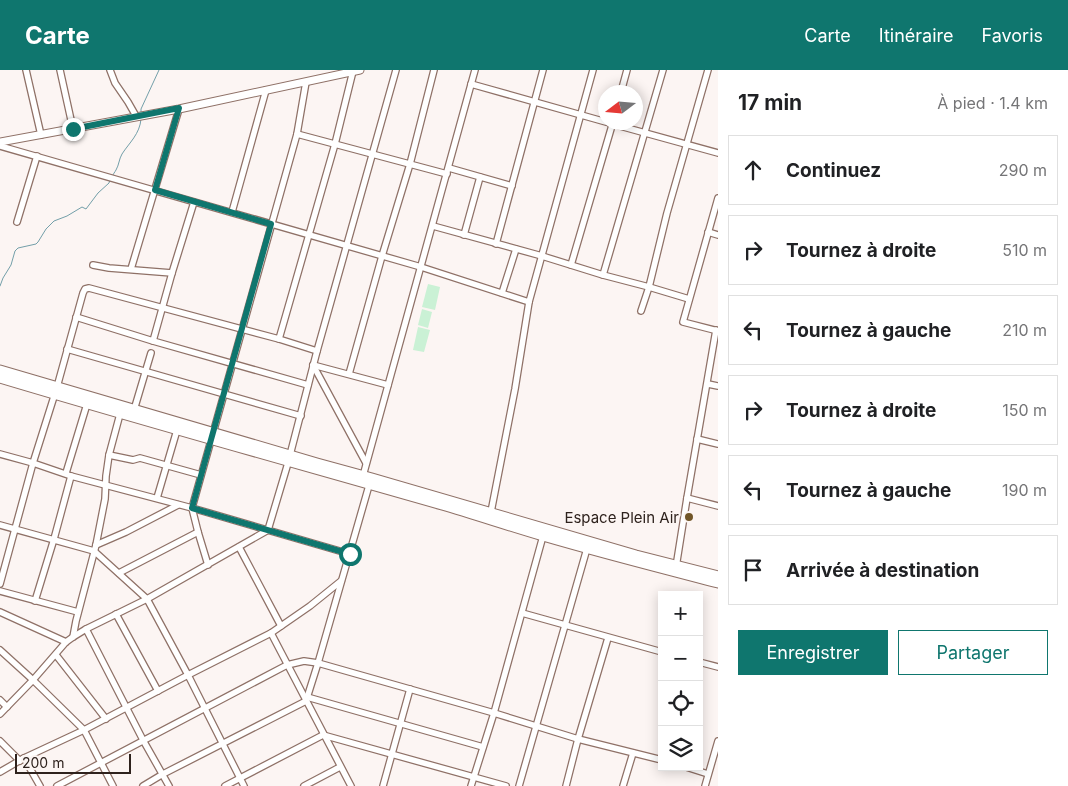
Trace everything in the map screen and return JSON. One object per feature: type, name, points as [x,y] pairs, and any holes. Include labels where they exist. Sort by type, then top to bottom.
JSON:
[{"type":"highway","points":[[0,370],[87,404],[177,430],[211,436]]},
{"type":"highway","points":[[0,378],[134,410],[211,436],[289,459],[491,512],[588,544]]},
{"type":"highway","points":[[368,479],[452,508],[543,536],[636,555],[718,583]]},
{"type":"highway","points":[[676,568],[718,576]]},
{"type":"main road","points":[[0,142],[179,108],[356,71]]},
{"type":"street","points":[[26,70],[41,135]]},
{"type":"street","points":[[60,70],[73,129]]},
{"type":"street","points":[[110,70],[115,83],[136,116]]},
{"type":"street","points":[[0,714],[66,642],[73,637],[147,599],[268,530],[396,70]]},
{"type":"street","points":[[349,374],[410,164],[434,70]]},
{"type":"street","points":[[366,463],[475,70]]},
{"type":"street","points":[[496,244],[543,70]]},
{"type":"street","points":[[491,512],[515,389],[529,302],[593,70]]},
{"type":"street","points":[[623,85],[627,70]]},
{"type":"street","points":[[604,275],[663,70]]},
{"type":"street","points":[[641,311],[708,70]]},
{"type":"street","points":[[280,339],[356,71]]},
{"type":"street","points":[[208,565],[192,508],[297,134],[306,82]]},
{"type":"street","points":[[471,84],[598,120]]},
{"type":"street","points":[[232,212],[266,90]]},
{"type":"street","points":[[131,270],[179,108]]},
{"type":"street","points":[[571,265],[608,130]]},
{"type":"street","points":[[635,130],[718,153]]},
{"type":"street","points":[[297,134],[410,164],[480,177],[512,186]]},
{"type":"street","points":[[0,146],[421,267],[529,302]]},
{"type":"street","points":[[17,222],[37,156]]},
{"type":"street","points":[[464,235],[480,177]]},
{"type":"street","points":[[676,568],[717,330],[683,322],[718,198]]},
{"type":"street","points":[[153,341],[194,202]]},
{"type":"street","points":[[433,226],[649,286],[689,299]]},
{"type":"street","points":[[708,232],[718,234]]},
{"type":"street","points":[[502,293],[516,249]]},
{"type":"street","points":[[93,265],[172,274]]},
{"type":"street","points":[[0,584],[33,462],[86,288],[280,339],[317,351]]},
{"type":"street","points":[[76,317],[308,385]]},
{"type":"street","points":[[67,349],[301,416]]},
{"type":"street","points":[[134,410],[150,352]]},
{"type":"street","points":[[313,365],[388,385]]},
{"type":"street","points":[[306,699],[350,554],[368,479],[366,463],[313,365]]},
{"type":"street","points":[[708,384],[718,386]]},
{"type":"street","points":[[35,601],[54,539],[68,474],[87,404]]},
{"type":"street","points":[[73,637],[95,548],[105,499],[109,455],[120,414]]},
{"type":"street","points":[[156,498],[177,430]]},
{"type":"street","points":[[697,438],[718,444]]},
{"type":"street","points":[[0,454],[350,554]]},
{"type":"street","points":[[109,455],[133,460],[140,458],[201,475]]},
{"type":"street","points":[[687,498],[718,506]]},
{"type":"street","points":[[95,548],[178,505]]},
{"type":"street","points":[[0,525],[95,548],[147,599],[244,786]]},
{"type":"street","points":[[119,573],[198,532]]},
{"type":"street","points":[[471,786],[494,713],[543,536]]},
{"type":"street","points":[[519,786],[588,544]]},
{"type":"street","points":[[239,547],[281,626]]},
{"type":"street","points":[[0,772],[271,633],[342,581]]},
{"type":"street","points":[[0,591],[78,612]]},
{"type":"street","points":[[0,612],[66,642]]},
{"type":"street","points":[[522,613],[658,651]]},
{"type":"street","points":[[116,614],[158,691]]},
{"type":"street","points":[[86,629],[126,708],[169,786]]},
{"type":"street","points":[[271,633],[351,786]]},
{"type":"street","points":[[566,786],[608,638]]},
{"type":"street","points":[[0,650],[84,730],[113,786]]},
{"type":"street","points":[[56,655],[106,719]]},
{"type":"street","points":[[57,786],[287,665],[304,661],[318,663],[410,689],[578,739],[658,759]]},
{"type":"street","points":[[703,663],[718,667]]},
{"type":"street","points":[[383,786],[410,689]]},
{"type":"street","points":[[143,786],[162,774],[306,699],[483,748]]},
{"type":"street","points":[[0,700],[7,707]]},
{"type":"street","points":[[225,786],[323,735],[506,786]]},
{"type":"street","points":[[0,741],[22,760],[40,786]]},
{"type":"street","points":[[705,786],[718,741]]},
{"type":"street","points":[[623,786],[633,753]]},
{"type":"street","points":[[304,786],[340,767]]},
{"type":"street","points":[[699,771],[708,774]]},
{"type":"green space","points":[[428,284],[440,287],[435,310],[422,307]]},
{"type":"green space","points":[[422,309],[432,312],[428,328],[418,325]]},
{"type":"green space","points":[[418,327],[430,330],[424,352],[413,350]]},
{"type":"waterway","points":[[141,113],[141,109],[159,70]]},
{"type":"waterway","points":[[112,177],[122,154],[136,134],[141,119]]},
{"type":"waterway","points":[[0,286],[18,248],[36,244],[54,221],[82,207],[86,209],[110,180]]},
{"type":"place","name":"Espace Plein Air","points":[[689,517]]},
{"type":"route","points":[[73,129],[179,108],[155,190],[271,224],[192,508],[350,554]]}]
